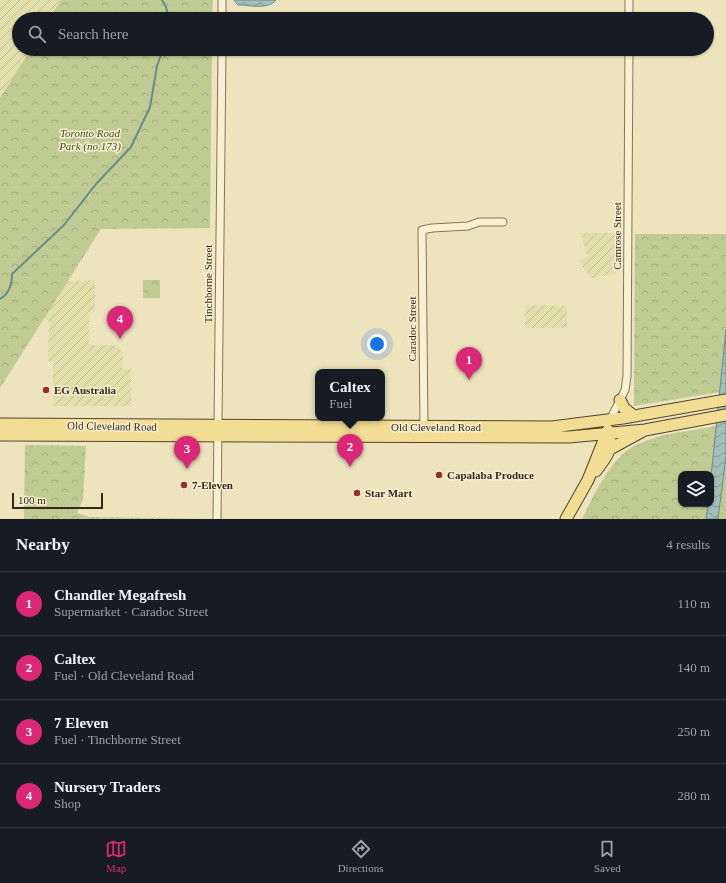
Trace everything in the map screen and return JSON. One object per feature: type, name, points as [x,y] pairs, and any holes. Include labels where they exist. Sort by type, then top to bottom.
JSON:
[{"type":"main road","points":[[620,400],[624,408],[634,416]]},
{"type":"main road","name":"Old Cleveland Road","points":[[0,435],[424,427],[552,427],[610,420],[726,400]]},
{"type":"main road","name":"Old Cleveland Road","points":[[0,424],[526,438],[583,436],[646,430],[726,415]]},
{"type":"main road","points":[[566,519],[588,480],[603,442],[608,434],[610,420]]},
{"type":"main road","points":[[588,480],[594,474],[610,449],[646,430]]},
{"type":"main road","points":[[608,434],[610,439],[610,449]]},
{"type":"main road","points":[[583,436],[592,443],[595,449],[594,465]]},
{"type":"street","points":[[222,0],[222,12]]},
{"type":"street","points":[[629,0],[629,12]]},
{"type":"street","name":"Tinchborne Street","points":[[217,519],[222,56]]},
{"type":"street","name":"Camrose Street","points":[[610,420],[626,386],[627,376],[629,56]]},
{"type":"street","name":"Caradoc Street","points":[[424,427],[422,230],[468,226],[480,222],[502,222]]},
{"type":"shaded area","points":[[0,0],[61,0],[53,12],[12,12],[12,56],[27,56],[0,98]]},
{"type":"shaded area","points":[[581,233],[617,233],[616,274],[591,278],[579,261],[587,256]]},
{"type":"shaded area","points":[[95,280],[95,312],[89,313],[89,345],[115,345],[123,352],[122,369],[131,369],[131,406],[53,406],[53,361],[48,361],[49,322],[45,318],[68,281]]},
{"type":"shaded area","points":[[525,305],[567,306],[567,328],[525,328]]},
{"type":"green space","points":[[61,0],[213,0],[212,12],[53,12]]},
{"type":"green space","name":"Toronto Road Park (no.173)","points":[[27,56],[212,56],[210,228],[101,229],[0,388],[0,98]]},
{"type":"green space","points":[[635,234],[726,234],[726,391],[634,406]]},
{"type":"green space","points":[[143,280],[160,280],[160,298],[143,298]]},
{"type":"green space","points":[[726,425],[726,519],[712,519]]},
{"type":"green space","points":[[716,426],[712,471],[678,471],[678,507],[708,507],[706,519],[582,519],[605,477],[620,457],[629,449],[647,440]]},
{"type":"green space","points":[[25,445],[86,446],[83,499],[77,513],[89,517],[207,519],[24,519]]},
{"type":"water","points":[[234,0],[276,0],[269,5],[258,6],[238,5]]},
{"type":"water","points":[[726,329],[726,456],[718,519],[706,519],[708,507],[714,507],[714,471],[712,471]]},
{"type":"waterway","points":[[162,0],[167,12]]},
{"type":"waterway","points":[[0,299],[6,295],[9,289],[12,274],[64,225],[96,184],[131,147],[150,107],[157,66],[161,56]]},
{"type":"place","name":"Nursery Traders","points":[[120,339]]},
{"type":"place","name":"Chandler Megafresh","points":[[469,380]]},
{"type":"place","name":"EG Australia","points":[[46,390]]},
{"type":"place","name":"Caltex","points":[[350,467]]},
{"type":"place","name":"7 Eleven","points":[[187,469]]},
{"type":"place","name":"Capalaba Produce","points":[[439,475]]},
{"type":"place","name":"7-Eleven","points":[[184,485]]},
{"type":"place","name":"Star Mart","points":[[357,493]]}]
